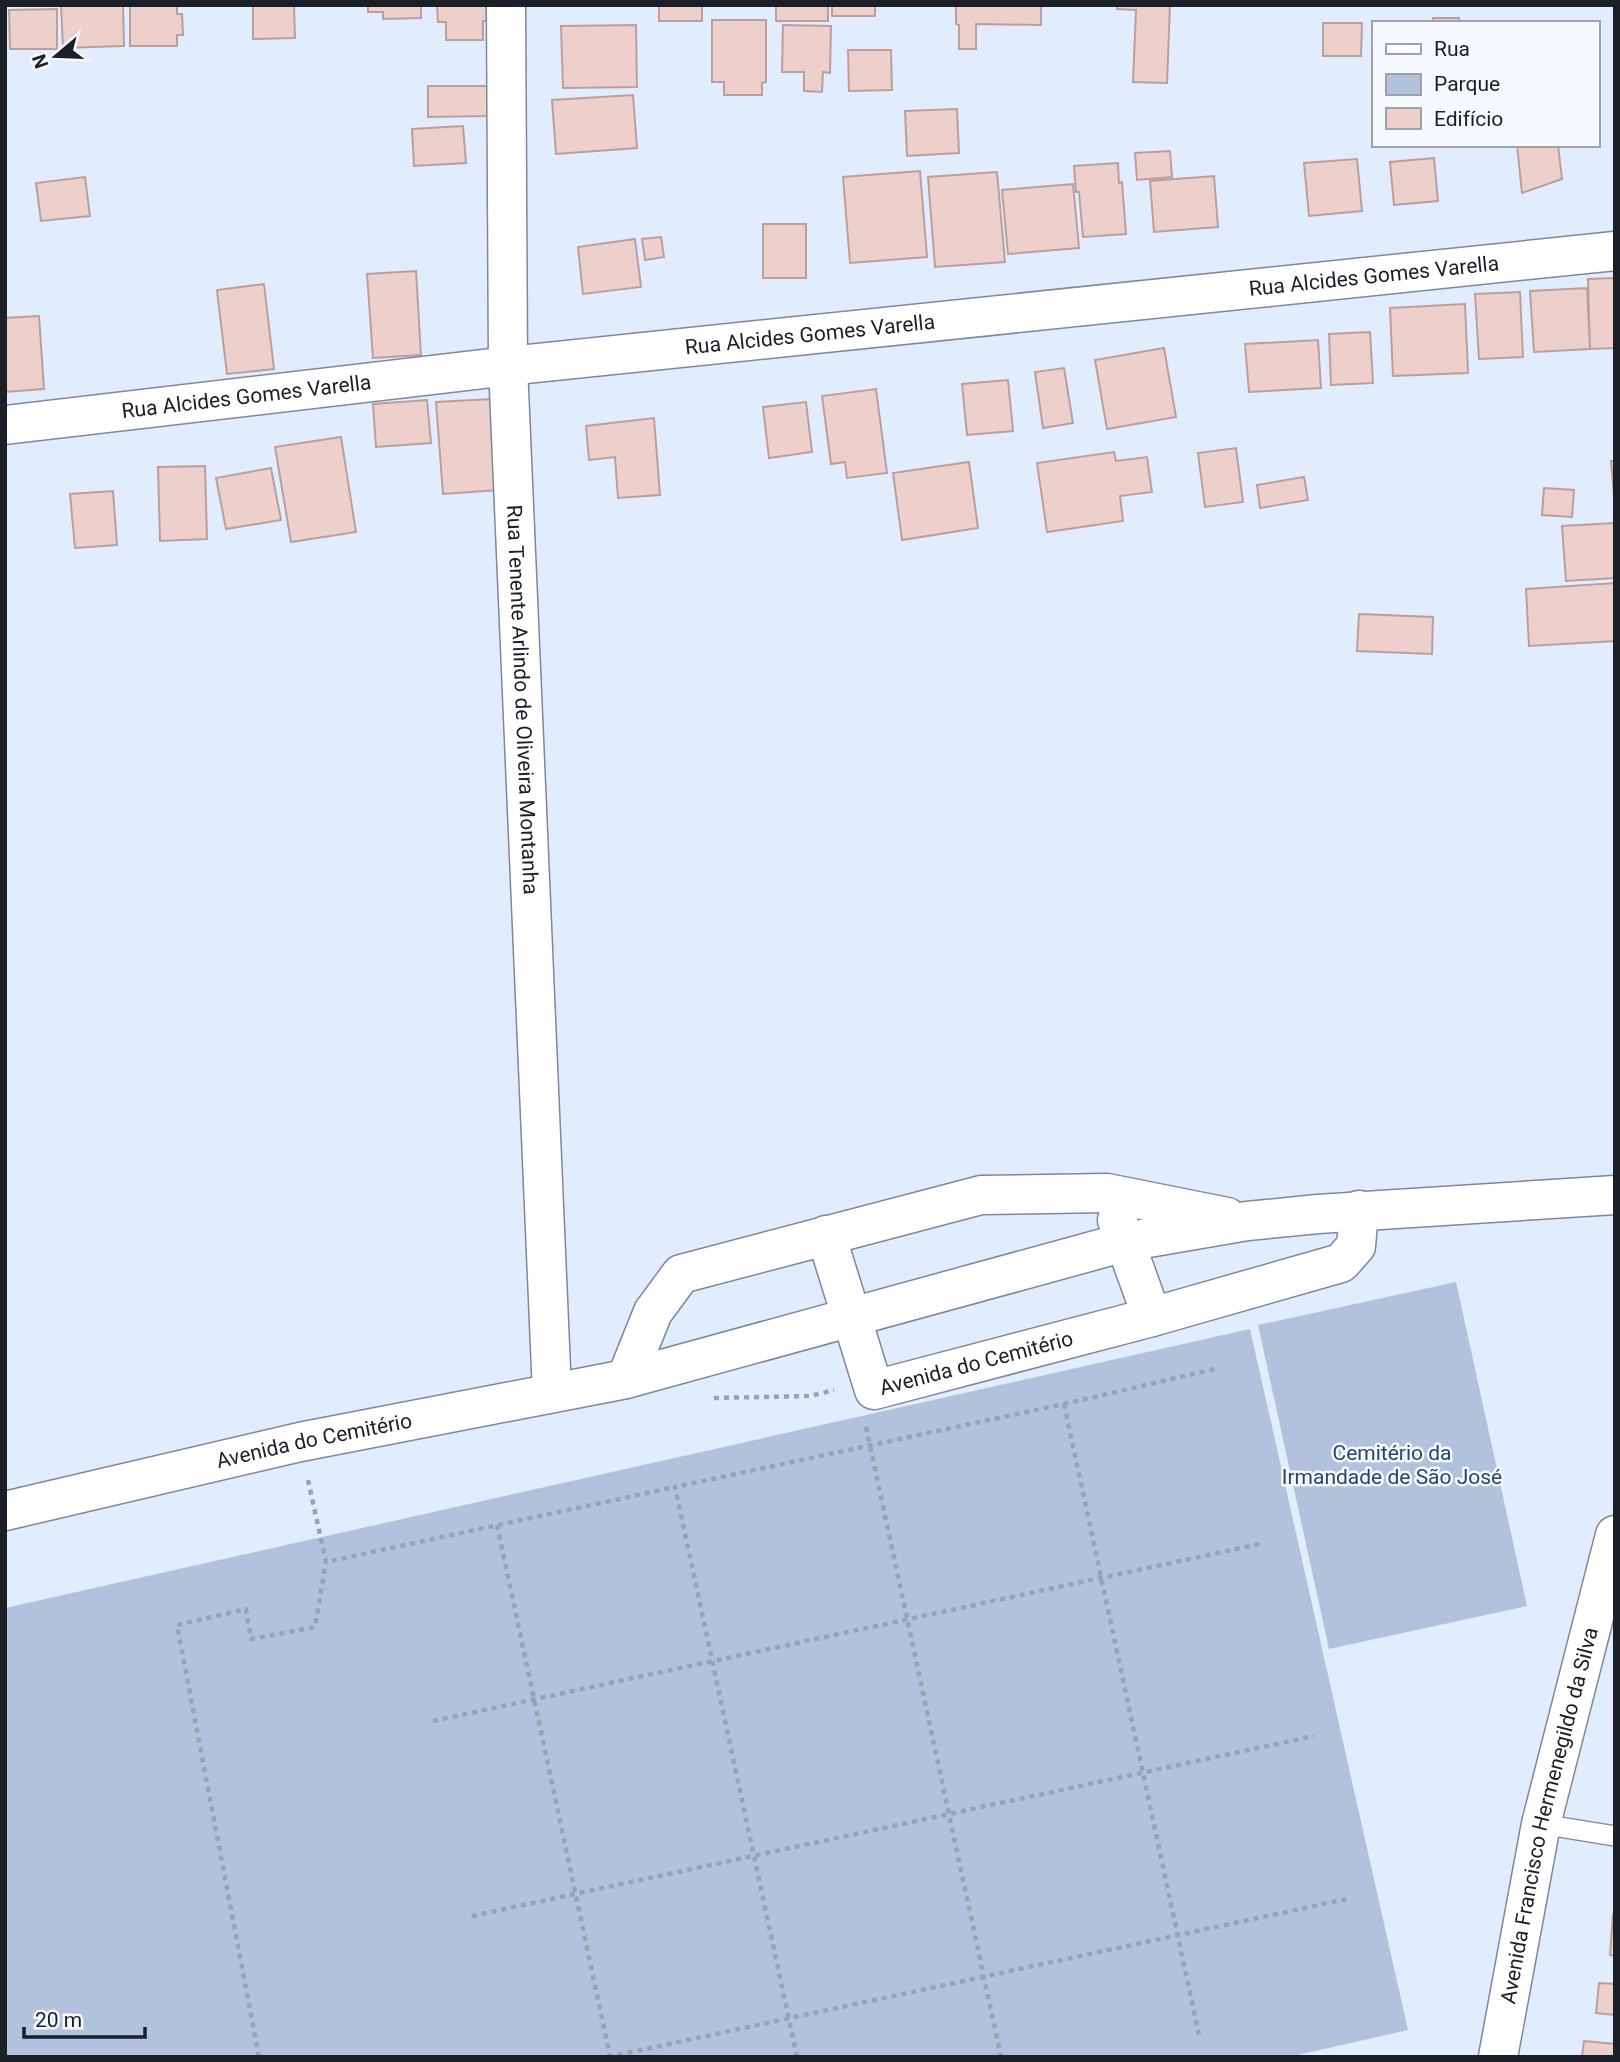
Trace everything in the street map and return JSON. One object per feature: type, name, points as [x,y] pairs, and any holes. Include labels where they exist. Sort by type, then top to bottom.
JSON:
[{"type":"street","name":"Rua Tenente Arlindo de Oliveira Montanha","points":[[506,5],[508,366],[552,1393]]},
{"type":"street","name":"Rua Alcides Gomes Varella","points":[[5,425],[508,366],[1615,251]]},
{"type":"street","name":"Avenida do Cemitério","points":[[626,1379],[653,1312],[681,1274],[981,1195],[1107,1193],[1247,1221]]},
{"type":"street","points":[[1107,1193],[1152,1317]]},
{"type":"street","name":"Avenida do Cemitério","points":[[5,1511],[300,1442],[626,1379],[1125,1242],[1247,1221],[1359,1210],[1615,1195]]},
{"type":"street","name":"Avenida do Cemitério","points":[[826,1235],[851,1318],[859,1389],[1152,1317],[1341,1263],[1356,1246],[1359,1210]]},
{"type":"street","name":"Avenida Francisco Hermenegildo da Silva","points":[[1498,2057],[1541,1825],[1615,1535]]},
{"type":"lane","points":[[1541,1825],[1615,1836]]},
{"type":"path","points":[[326,1562],[1064,1404],[1219,1368]]},
{"type":"path","points":[[713,1398],[810,1396],[859,1389],[1001,2057]]},
{"type":"path","points":[[1064,1404],[1199,2035]]},
{"type":"path","points":[[259,2057],[177,1625],[246,1609],[251,1639],[315,1627],[326,1562],[300,1442]]},
{"type":"path","points":[[675,1487],[797,2057]]},
{"type":"path","points":[[497,1525],[609,2057],[1347,1899]]},
{"type":"path","points":[[433,1721],[1264,1542]]},
{"type":"path","points":[[472,1916],[1314,1736]]},
{"type":"green space","name":"Cemitério da Irmandade de São José","points":[[1456,1282],[1527,1606],[1329,1649],[1258,1325]]},
{"type":"green space","points":[[1250,1329],[1408,2030],[1289,2057],[5,2057],[5,1608]]},
{"type":"building","points":[[61,5],[123,5],[124,46],[63,48]]},
{"type":"building","points":[[130,5],[177,5],[177,14],[182,14],[183,35],[177,35],[177,46],[130,46]]},
{"type":"building","points":[[253,5],[294,5],[295,38],[253,39]]},
{"type":"building","points":[[368,5],[421,5],[421,18],[383,19],[383,12],[368,12]]},
{"type":"building","points":[[437,5],[486,5],[487,21],[483,21],[483,40],[446,40],[446,22],[438,22]]},
{"type":"building","points":[[659,5],[702,5],[702,21],[659,21]]},
{"type":"building","points":[[776,5],[828,5],[828,21],[776,21]]},
{"type":"building","points":[[832,5],[875,5],[875,16],[832,16]]},
{"type":"building","points":[[956,5],[1041,5],[1041,25],[976,24],[976,49],[959,49]]},
{"type":"building","points":[[1117,5],[1170,5],[1167,83],[1133,82],[1136,10],[1117,9]]},
{"type":"building","points":[[57,9],[57,49],[10,49],[9,10]]},
{"type":"building","points":[[1433,18],[1459,18],[1460,21],[1433,21]]},
{"type":"building","points":[[712,20],[766,20],[766,82],[762,83],[762,95],[724,95],[724,82],[712,82]]},
{"type":"building","points":[[1323,23],[1362,23],[1361,56],[1323,56]]},
{"type":"building","points":[[636,25],[637,87],[563,88],[561,26]]},
{"type":"building","points":[[783,25],[831,26],[830,73],[823,72],[822,92],[804,91],[804,72],[782,72]]},
{"type":"building","points":[[848,50],[891,50],[892,90],[849,91]]},
{"type":"building","points":[[428,86],[488,86],[489,116],[428,117]]},
{"type":"building","points":[[633,95],[637,148],[556,154],[552,100]]},
{"type":"building","points":[[957,109],[959,153],[907,156],[905,111]]},
{"type":"building","points":[[463,126],[466,163],[414,166],[412,129]]},
{"type":"building","points":[[1517,147],[1558,147],[1562,179],[1522,193]]},
{"type":"building","points":[[1170,151],[1172,177],[1137,180],[1135,153]]},
{"type":"building","points":[[1434,158],[1438,201],[1394,205],[1390,162]]},
{"type":"building","points":[[1357,159],[1362,211],[1309,216],[1304,163]]},
{"type":"building","points":[[1118,163],[1126,234],[1083,237],[1074,166]]},
{"type":"building","points":[[920,171],[927,257],[850,263],[843,177]]},
{"type":"building","points":[[997,172],[1005,262],[935,267],[928,177]]},
{"type":"building","points":[[1214,176],[1218,227],[1154,232],[1150,181]]},
{"type":"building","points":[[85,177],[90,216],[41,221],[36,183]]},
{"type":"building","points":[[1073,184],[1079,248],[1008,254],[1002,190]]},
{"type":"building","points":[[763,224],[806,224],[806,278],[763,278]]},
{"type":"building","points":[[661,237],[664,257],[645,260],[642,239]]},
{"type":"building","points":[[635,239],[641,287],[583,294],[578,247]]},
{"type":"building","points":[[416,271],[421,355],[373,358],[367,274]]},
{"type":"building","points":[[1615,278],[1615,348],[1590,349],[1588,279]]},
{"type":"building","points":[[264,284],[274,369],[227,374],[217,290]]},
{"type":"building","points":[[1587,288],[1590,349],[1534,352],[1530,291]]},
{"type":"building","points":[[1520,292],[1523,357],[1479,359],[1475,294]]},
{"type":"building","points":[[1465,304],[1468,373],[1393,376],[1390,308]]},
{"type":"building","points":[[39,316],[44,389],[5,392],[5,318]]},
{"type":"building","points":[[1370,332],[1373,383],[1331,385],[1329,334]]},
{"type":"building","points":[[1318,340],[1321,388],[1249,392],[1245,344]]},
{"type":"building","points":[[1164,348],[1176,417],[1107,429],[1095,360]]},
{"type":"building","points":[[1064,368],[1073,423],[1043,428],[1035,372]]},
{"type":"building","points":[[1008,380],[1013,431],[967,435],[962,384]]},
{"type":"building","points":[[876,389],[887,473],[847,478],[845,462],[831,464],[822,396]]},
{"type":"building","points":[[492,399],[499,490],[443,494],[436,402]]},
{"type":"building","points":[[427,400],[431,443],[376,447],[373,404]]},
{"type":"building","points":[[806,402],[812,452],[769,458],[763,407]]},
{"type":"building","points":[[654,418],[660,495],[618,498],[615,457],[589,460],[586,426]]},
{"type":"building","points":[[341,437],[356,532],[291,542],[275,447]]},
{"type":"building","points":[[1236,448],[1243,502],[1205,507],[1198,453]]},
{"type":"building","points":[[1114,452],[1116,461],[1147,457],[1152,492],[1120,496],[1123,521],[1047,532],[1037,463]]},
{"type":"building","points":[[1611,461],[1615,461],[1615,508]]},
{"type":"building","points":[[969,462],[978,528],[902,540],[893,473]]},
{"type":"building","points":[[205,466],[207,539],[160,541],[158,467]]},
{"type":"building","points":[[271,468],[281,520],[226,529],[216,478]]},
{"type":"building","points":[[1304,477],[1308,500],[1260,508],[1257,485]]},
{"type":"building","points":[[1544,488],[1574,490],[1572,517],[1542,515]]},
{"type":"building","points":[[113,491],[117,545],[75,548],[70,494]]},
{"type":"building","points":[[1615,523],[1615,578],[1566,581],[1562,526]]},
{"type":"building","points":[[1615,583],[1615,641],[1529,646],[1526,589]]},
{"type":"building","points":[[1359,614],[1433,617],[1432,654],[1357,651]]},
{"type":"building","points":[[1615,1914],[1615,1956],[1610,1955]]},
{"type":"building","points":[[1599,1983],[1615,1984],[1615,2015],[1596,2013]]},
{"type":"building","points":[[1584,2041],[1615,2044],[1615,2057],[1582,2057]]}]
